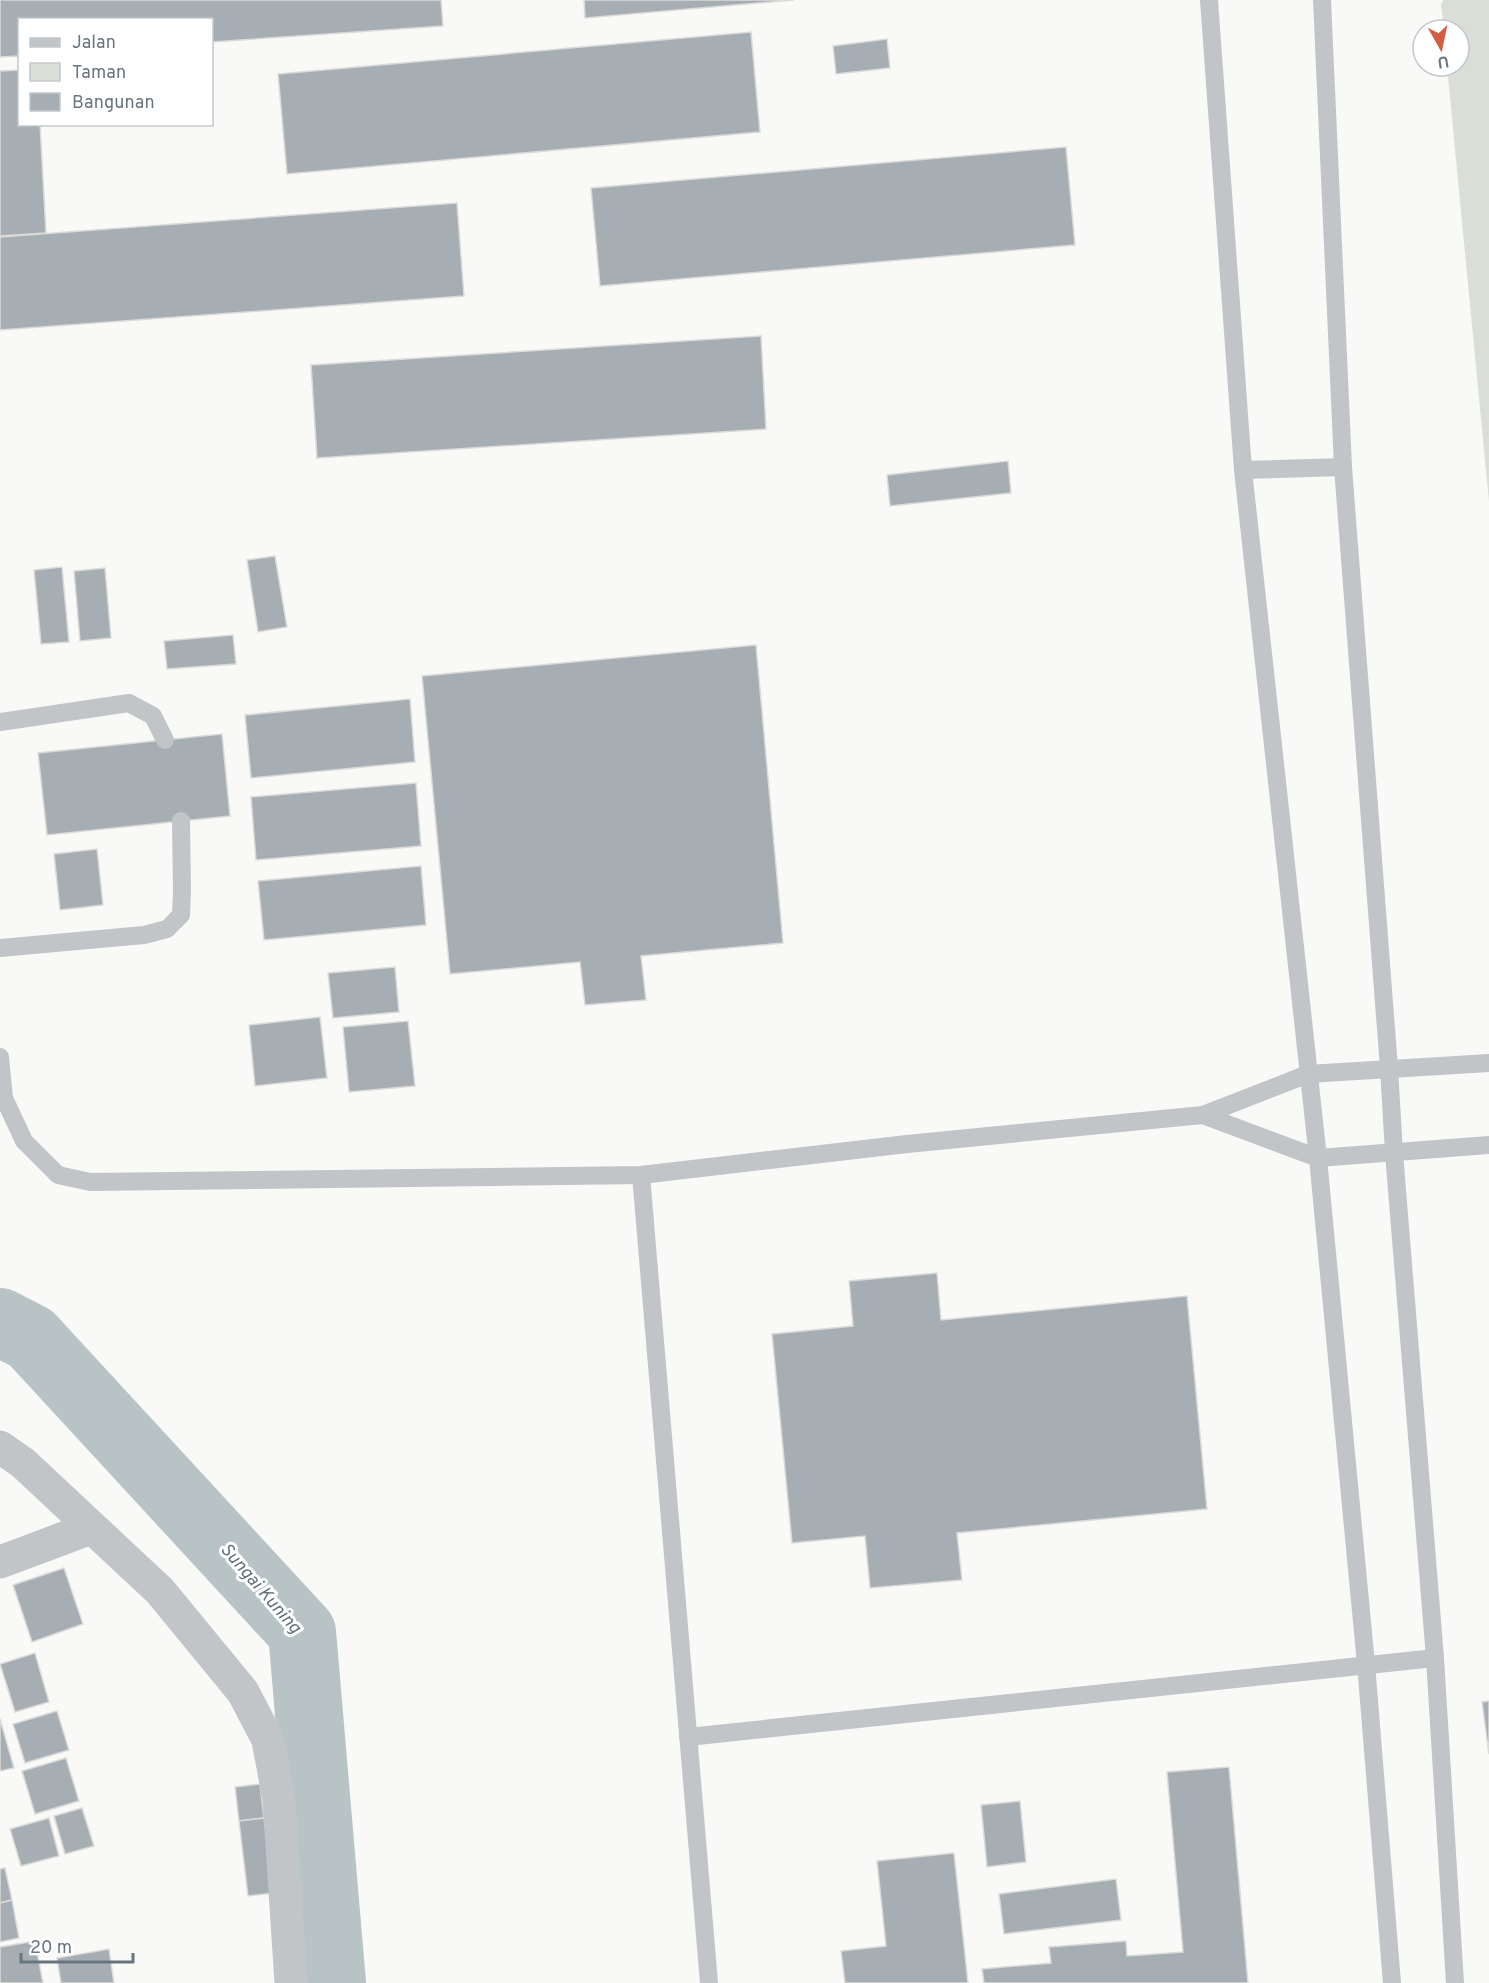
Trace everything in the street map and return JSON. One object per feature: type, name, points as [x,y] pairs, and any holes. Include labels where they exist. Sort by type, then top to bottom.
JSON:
[{"type":"street","points":[[0,1447],[23,1463],[160,1591],[243,1692],[268,1740],[279,1799],[291,1983]]},
{"type":"street","points":[[0,1562],[91,1528]]},
{"type":"lane","points":[[1209,0],[1244,470],[1318,1158],[1366,1664],[1392,1983]]},
{"type":"lane","points":[[1322,0],[1343,467],[1394,1153],[1435,1658],[1455,1983]]},
{"type":"lane","points":[[1244,470],[1343,467]]},
{"type":"lane","points":[[0,722],[129,703],[153,716],[165,740]]},
{"type":"lane","points":[[0,948],[144,935],[167,929],[181,915],[181,821]]},
{"type":"lane","points":[[0,1057],[4,1098],[24,1141],[58,1175],[90,1182],[641,1175],[907,1144],[1203,1115],[1308,1074],[1489,1063]]},
{"type":"lane","points":[[1203,1115],[1318,1158],[1489,1145]]},
{"type":"lane","points":[[641,1175],[709,1983]]},
{"type":"lane","points":[[688,1737],[1435,1658]]},
{"type":"green space","points":[[1443,0],[1489,0],[1489,502],[1448,78],[1471,78],[1471,18],[1443,18],[1441,5]]},
{"type":"building","points":[[0,0],[441,0],[443,26],[213,42],[213,18],[18,18],[18,56],[0,57]]},
{"type":"building","points":[[584,0],[794,0],[585,18]]},
{"type":"building","points":[[751,32],[760,132],[287,174],[278,74]]},
{"type":"building","points":[[887,39],[890,68],[836,74],[833,46]]},
{"type":"building","points":[[18,70],[18,126],[40,126],[46,233],[0,236],[0,71]]},
{"type":"building","points":[[1066,147],[1075,245],[600,286],[591,188]]},
{"type":"building","points":[[457,203],[464,296],[0,330],[0,237]]},
{"type":"building","points":[[761,336],[766,429],[317,458],[311,365]]},
{"type":"building","points":[[1008,461],[1011,493],[890,506],[887,475]]},
{"type":"building","points":[[275,556],[287,627],[258,632],[247,560]]},
{"type":"building","points":[[62,567],[69,642],[41,644],[34,570]]},
{"type":"building","points":[[105,568],[111,638],[80,641],[74,571]]},
{"type":"building","points":[[233,635],[236,664],[167,669],[164,641]]},
{"type":"building","points":[[756,645],[783,943],[641,956],[646,1000],[585,1005],[580,962],[450,974],[422,676]]},
{"type":"building","points":[[410,699],[415,762],[251,778],[245,715]]},
{"type":"building","points":[[222,734],[230,816],[47,835],[38,753]]},
{"type":"building","points":[[416,783],[421,846],[256,860],[251,797]]},
{"type":"building","points":[[97,849],[103,905],[60,910],[54,854]]},
{"type":"building","points":[[421,866],[426,925],[264,940],[258,881]]},
{"type":"building","points":[[395,967],[399,1012],[333,1018],[328,973]]},
{"type":"building","points":[[320,1017],[327,1078],[255,1086],[249,1025]]},
{"type":"building","points":[[408,1021],[415,1086],[349,1092],[343,1027]]},
{"type":"building","points":[[937,1273],[941,1320],[1187,1296],[1207,1509],[957,1533],[962,1580],[870,1588],[865,1536],[792,1543],[772,1334],[853,1326],[849,1281]]},
{"type":"building","points":[[64,1568],[83,1624],[32,1642],[13,1585]]},
{"type":"building","points":[[35,1653],[49,1702],[15,1712],[0,1664]]},
{"type":"building","points":[[1489,1701],[1489,1754],[1482,1702]]},
{"type":"building","points":[[57,1711],[69,1750],[25,1763],[13,1724]]},
{"type":"building","points":[[0,1719],[14,1768],[0,1771]]},
{"type":"building","points":[[66,1758],[79,1801],[35,1814],[22,1771]]},
{"type":"building","points":[[1229,1767],[1248,1983],[984,1983],[982,1969],[1051,1963],[1049,1947],[1126,1941],[1127,1956],[1183,1952],[1167,1772]]},
{"type":"building","points":[[260,1784],[264,1818],[239,1821],[235,1787]]},
{"type":"building","points":[[1020,1801],[1026,1862],[987,1867],[981,1805]]},
{"type":"building","points":[[82,1808],[94,1846],[65,1854],[54,1816]]},
{"type":"building","points":[[49,1818],[59,1856],[21,1866],[10,1829]]},
{"type":"building","points":[[264,1818],[274,1893],[248,1896],[239,1821]]},
{"type":"building","points":[[954,1853],[968,1983],[845,1983],[841,1951],[886,1946],[877,1861]]},
{"type":"building","points":[[5,1868],[12,1900],[0,1903],[0,1869]]},
{"type":"building","points":[[1116,1879],[1121,1920],[1004,1934],[999,1894]]},
{"type":"building","points":[[12,1900],[19,1938],[0,1942],[0,1903]]},
{"type":"building","points":[[35,1941],[43,1983],[0,1983],[0,1947]]},
{"type":"building","points":[[109,1949],[114,1983],[61,1983],[57,1958]]},
{"type":"waterway","name":"Sungai Kuning","points":[[0,1322],[31,1338],[302,1632],[332,1983]]}]
